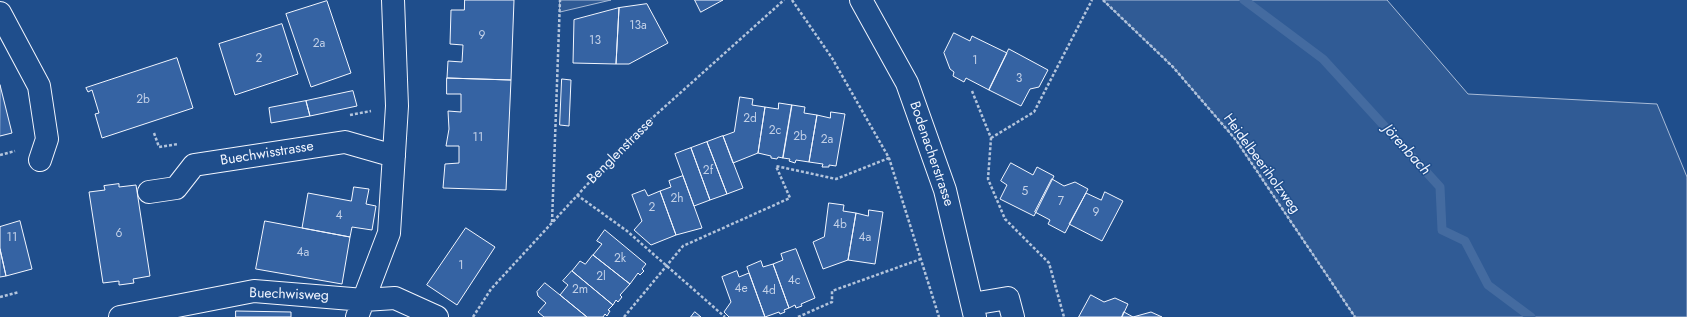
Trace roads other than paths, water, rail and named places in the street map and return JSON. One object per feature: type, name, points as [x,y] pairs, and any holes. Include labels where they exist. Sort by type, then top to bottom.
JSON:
[{"type":"street","points":[[361,308],[389,233],[397,106],[393,0]]},
{"type":"street","name":"Bodenacherstrasse","points":[[861,0],[907,83],[945,190],[974,311]]},
{"type":"street","points":[[0,13],[39,86],[47,139],[40,160]]},
{"type":"street","name":"Buechwisstrasse","points":[[149,192],[176,188],[194,165],[345,142],[394,156]]},
{"type":"street","name":"Buechwisweg","points":[[120,317],[254,291],[361,308]]},
{"type":"street","points":[[361,308],[395,298],[437,317]]},
{"type":"street","points":[[974,311],[1008,298],[1013,317]]},
{"type":"waterway","name":"Jörenbach","points":[[1244,0],[1323,59],[1440,187],[1442,230],[1465,241],[1488,285],[1531,317]]}]
